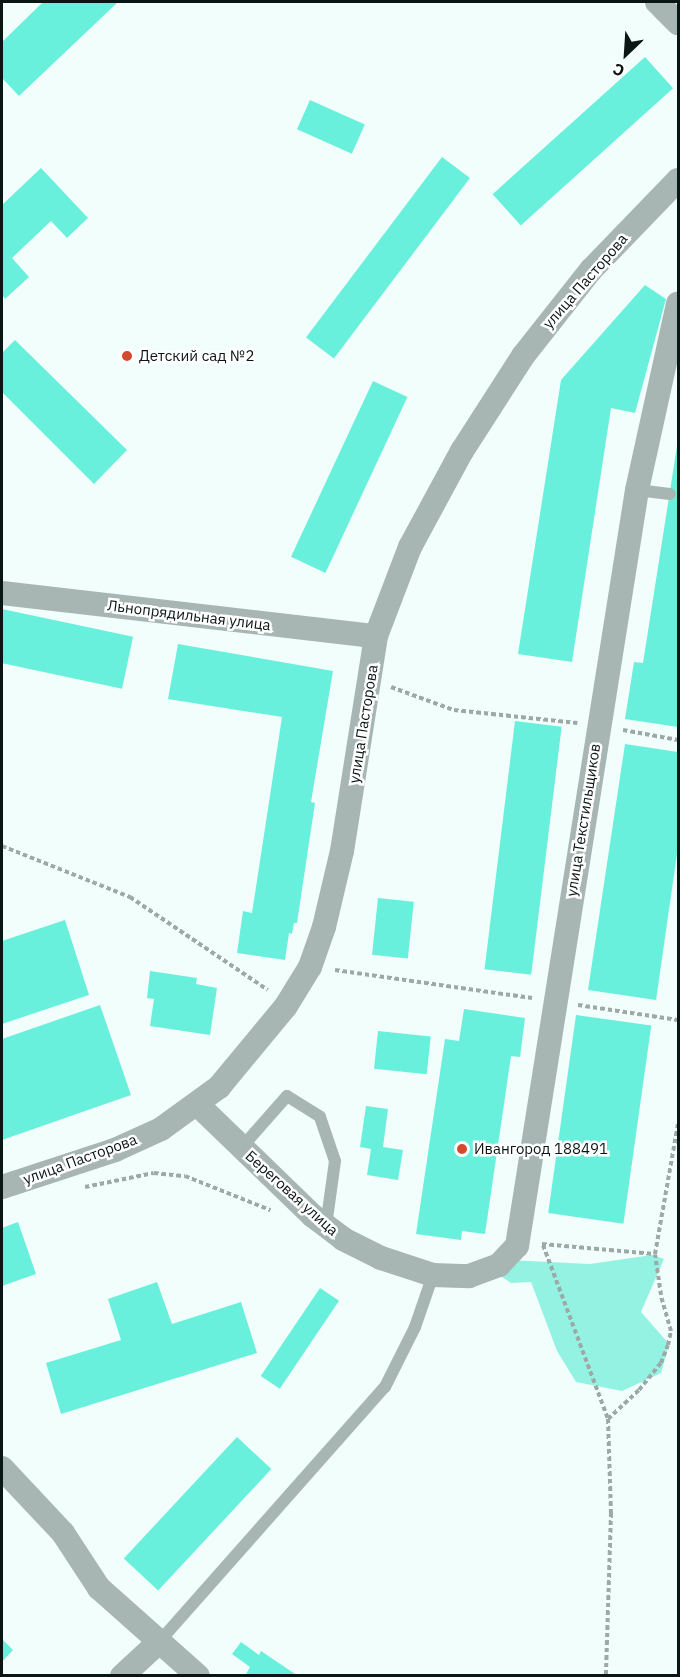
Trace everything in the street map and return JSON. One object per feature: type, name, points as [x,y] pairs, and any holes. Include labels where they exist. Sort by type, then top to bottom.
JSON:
[{"type":"street","points":[[657,2],[678,23]]},
{"type":"street","name":"улица Пасторова","points":[[2,1187],[116,1150],[161,1129],[197,1104],[240,1065],[286,1006],[310,967],[324,927],[342,851],[376,636],[410,547],[462,451],[523,356],[591,270],[678,180]]},
{"type":"street","name":"улица Текстильщиков","points":[[518,1246],[597,725],[637,489],[678,303]]},
{"type":"street","name":"Льнопрядильная улица","points":[[2,593],[376,636]]},
{"type":"street","name":"Береговая улица","points":[[197,1104],[326,1226],[381,1258],[433,1275]]},
{"type":"street","points":[[433,1275],[469,1276],[499,1265],[518,1246]]},
{"type":"street","points":[[2,1468],[63,1533],[99,1588],[198,1676]]},
{"type":"street","points":[[122,1676],[159,1642]]},
{"type":"lane","points":[[637,489],[670,494]]},
{"type":"lane","points":[[242,1148],[287,1096],[320,1117],[335,1161],[326,1226]]},
{"type":"lane","points":[[159,1642],[385,1387],[415,1327],[433,1275]]},
{"type":"path","points":[[370,679],[454,710],[597,725],[678,740]]},
{"type":"path","points":[[2,846],[130,897],[252,977],[286,1006]]},
{"type":"path","points":[[310,967],[678,1020]]},
{"type":"path","points":[[608,1419],[639,1390],[661,1363],[668,1345],[671,1331],[655,1254],[678,1124]]},
{"type":"path","points":[[78,1187],[154,1173],[185,1176],[280,1213]]},
{"type":"path","points":[[518,1246],[542,1244],[655,1254]]},
{"type":"path","points":[[542,1244],[608,1419],[611,1513],[606,1676]]},
{"type":"green space","points":[[652,1255],[664,1259],[641,1312],[669,1344],[661,1373],[622,1391],[576,1382],[557,1351],[531,1282],[511,1283],[495,1272],[506,1260],[590,1264]]},
{"type":"building","points":[[43,2],[118,2],[19,96],[2,78],[2,42]]},
{"type":"building","points":[[645,57],[673,88],[521,225],[493,194]]},
{"type":"building","points":[[310,100],[365,124],[352,154],[297,129]]},
{"type":"building","points":[[442,157],[470,178],[334,359],[306,337]]},
{"type":"building","points":[[41,168],[88,218],[67,238],[51,221],[12,258],[29,277],[5,299],[2,294],[2,205]]},
{"type":"building","points":[[645,285],[666,299],[635,413],[611,408],[572,662],[518,654],[561,380]]},
{"type":"building","points":[[15,340],[127,450],[94,484],[2,392],[2,353]]},
{"type":"building","points":[[373,381],[407,397],[325,573],[291,557]]},
{"type":"building","points":[[677,446],[678,727],[625,719],[634,662],[643,663]]},
{"type":"building","points":[[2,609],[133,637],[122,689],[2,663]]},
{"type":"building","points":[[178,644],[333,671],[311,802],[315,803],[297,923],[294,923],[292,934],[289,933],[285,960],[237,953],[243,911],[252,913],[282,717],[168,699]]},
{"type":"building","points":[[515,721],[562,727],[531,975],[485,969]]},
{"type":"building","points":[[625,744],[678,752],[678,847],[656,1000],[588,990]]},
{"type":"building","points":[[378,898],[414,902],[408,958],[372,955]]},
{"type":"building","points":[[65,920],[89,995],[2,1024],[2,941]]},
{"type":"building","points":[[150,971],[197,978],[196,984],[217,988],[210,1035],[150,1026],[154,999],[147,998]]},
{"type":"building","points":[[100,1005],[131,1095],[2,1140],[2,1039]]},
{"type":"building","points":[[464,1009],[525,1018],[520,1057],[511,1056],[485,1234],[462,1231],[461,1240],[416,1234],[445,1039],[459,1041]]},
{"type":"building","points":[[576,1015],[651,1026],[623,1224],[548,1213]]},
{"type":"building","points":[[378,1031],[431,1037],[427,1074],[374,1069]]},
{"type":"building","points":[[366,1106],[388,1109],[383,1147],[403,1150],[398,1180],[367,1175],[371,1149],[360,1147]]},
{"type":"building","points":[[18,1222],[36,1274],[2,1286],[2,1228]]},
{"type":"building","points":[[157,1282],[172,1324],[241,1302],[257,1353],[61,1414],[46,1363],[121,1340],[108,1299]]},
{"type":"building","points":[[320,1288],[339,1301],[280,1389],[261,1376]]},
{"type":"building","points":[[237,1437],[271,1469],[158,1590],[124,1558]]},
{"type":"building","points":[[2,1639],[13,1650],[2,1662]]},
{"type":"building","points":[[241,1642],[259,1655],[261,1651],[298,1676],[245,1676],[250,1667],[232,1654]]},
{"type":"place","name":"Детский сад №2","points":[[127,356]]},
{"type":"place","name":"Ивангород 188491","points":[[462,1149]]}]
